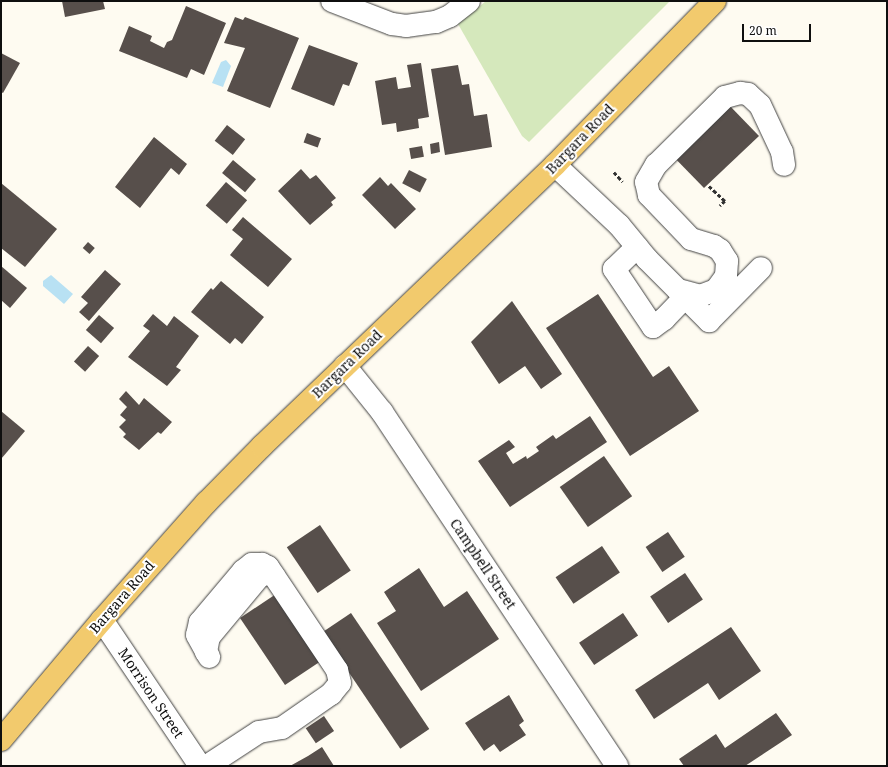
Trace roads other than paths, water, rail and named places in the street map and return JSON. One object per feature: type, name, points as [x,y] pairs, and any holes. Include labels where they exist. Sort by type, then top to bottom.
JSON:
[{"type":"main road","name":"Bargara Road","points":[[1,740],[102,620],[206,503],[345,366],[555,165],[711,2]]},
{"type":"street","points":[[332,1],[392,24],[406,26],[436,22],[450,16],[469,1]]},
{"type":"street","points":[[681,293],[700,296],[716,290],[726,276],[727,261],[720,250],[714,246],[691,239],[649,196],[646,182],[656,165],[725,97],[740,93],[748,94],[760,105],[782,152],[784,165]]},
{"type":"street","points":[[555,165],[619,225],[637,247],[709,321],[761,268]]},
{"type":"street","points":[[637,247],[614,269],[653,327],[664,319],[681,293]]},
{"type":"street","name":"Campbell Street","points":[[345,366],[382,412],[617,766]]},
{"type":"street","points":[[207,766],[259,732],[282,728],[331,694],[340,683],[337,670],[274,576],[267,573],[259,577],[209,637],[208,654]]},
{"type":"street","name":"Morrison Street","points":[[102,620],[200,766]]},
{"type":"water","points":[[226,60],[231,66],[223,87],[212,83],[221,62]]},
{"type":"water","points":[[51,275],[73,294],[64,304],[43,286],[43,281]]}]
